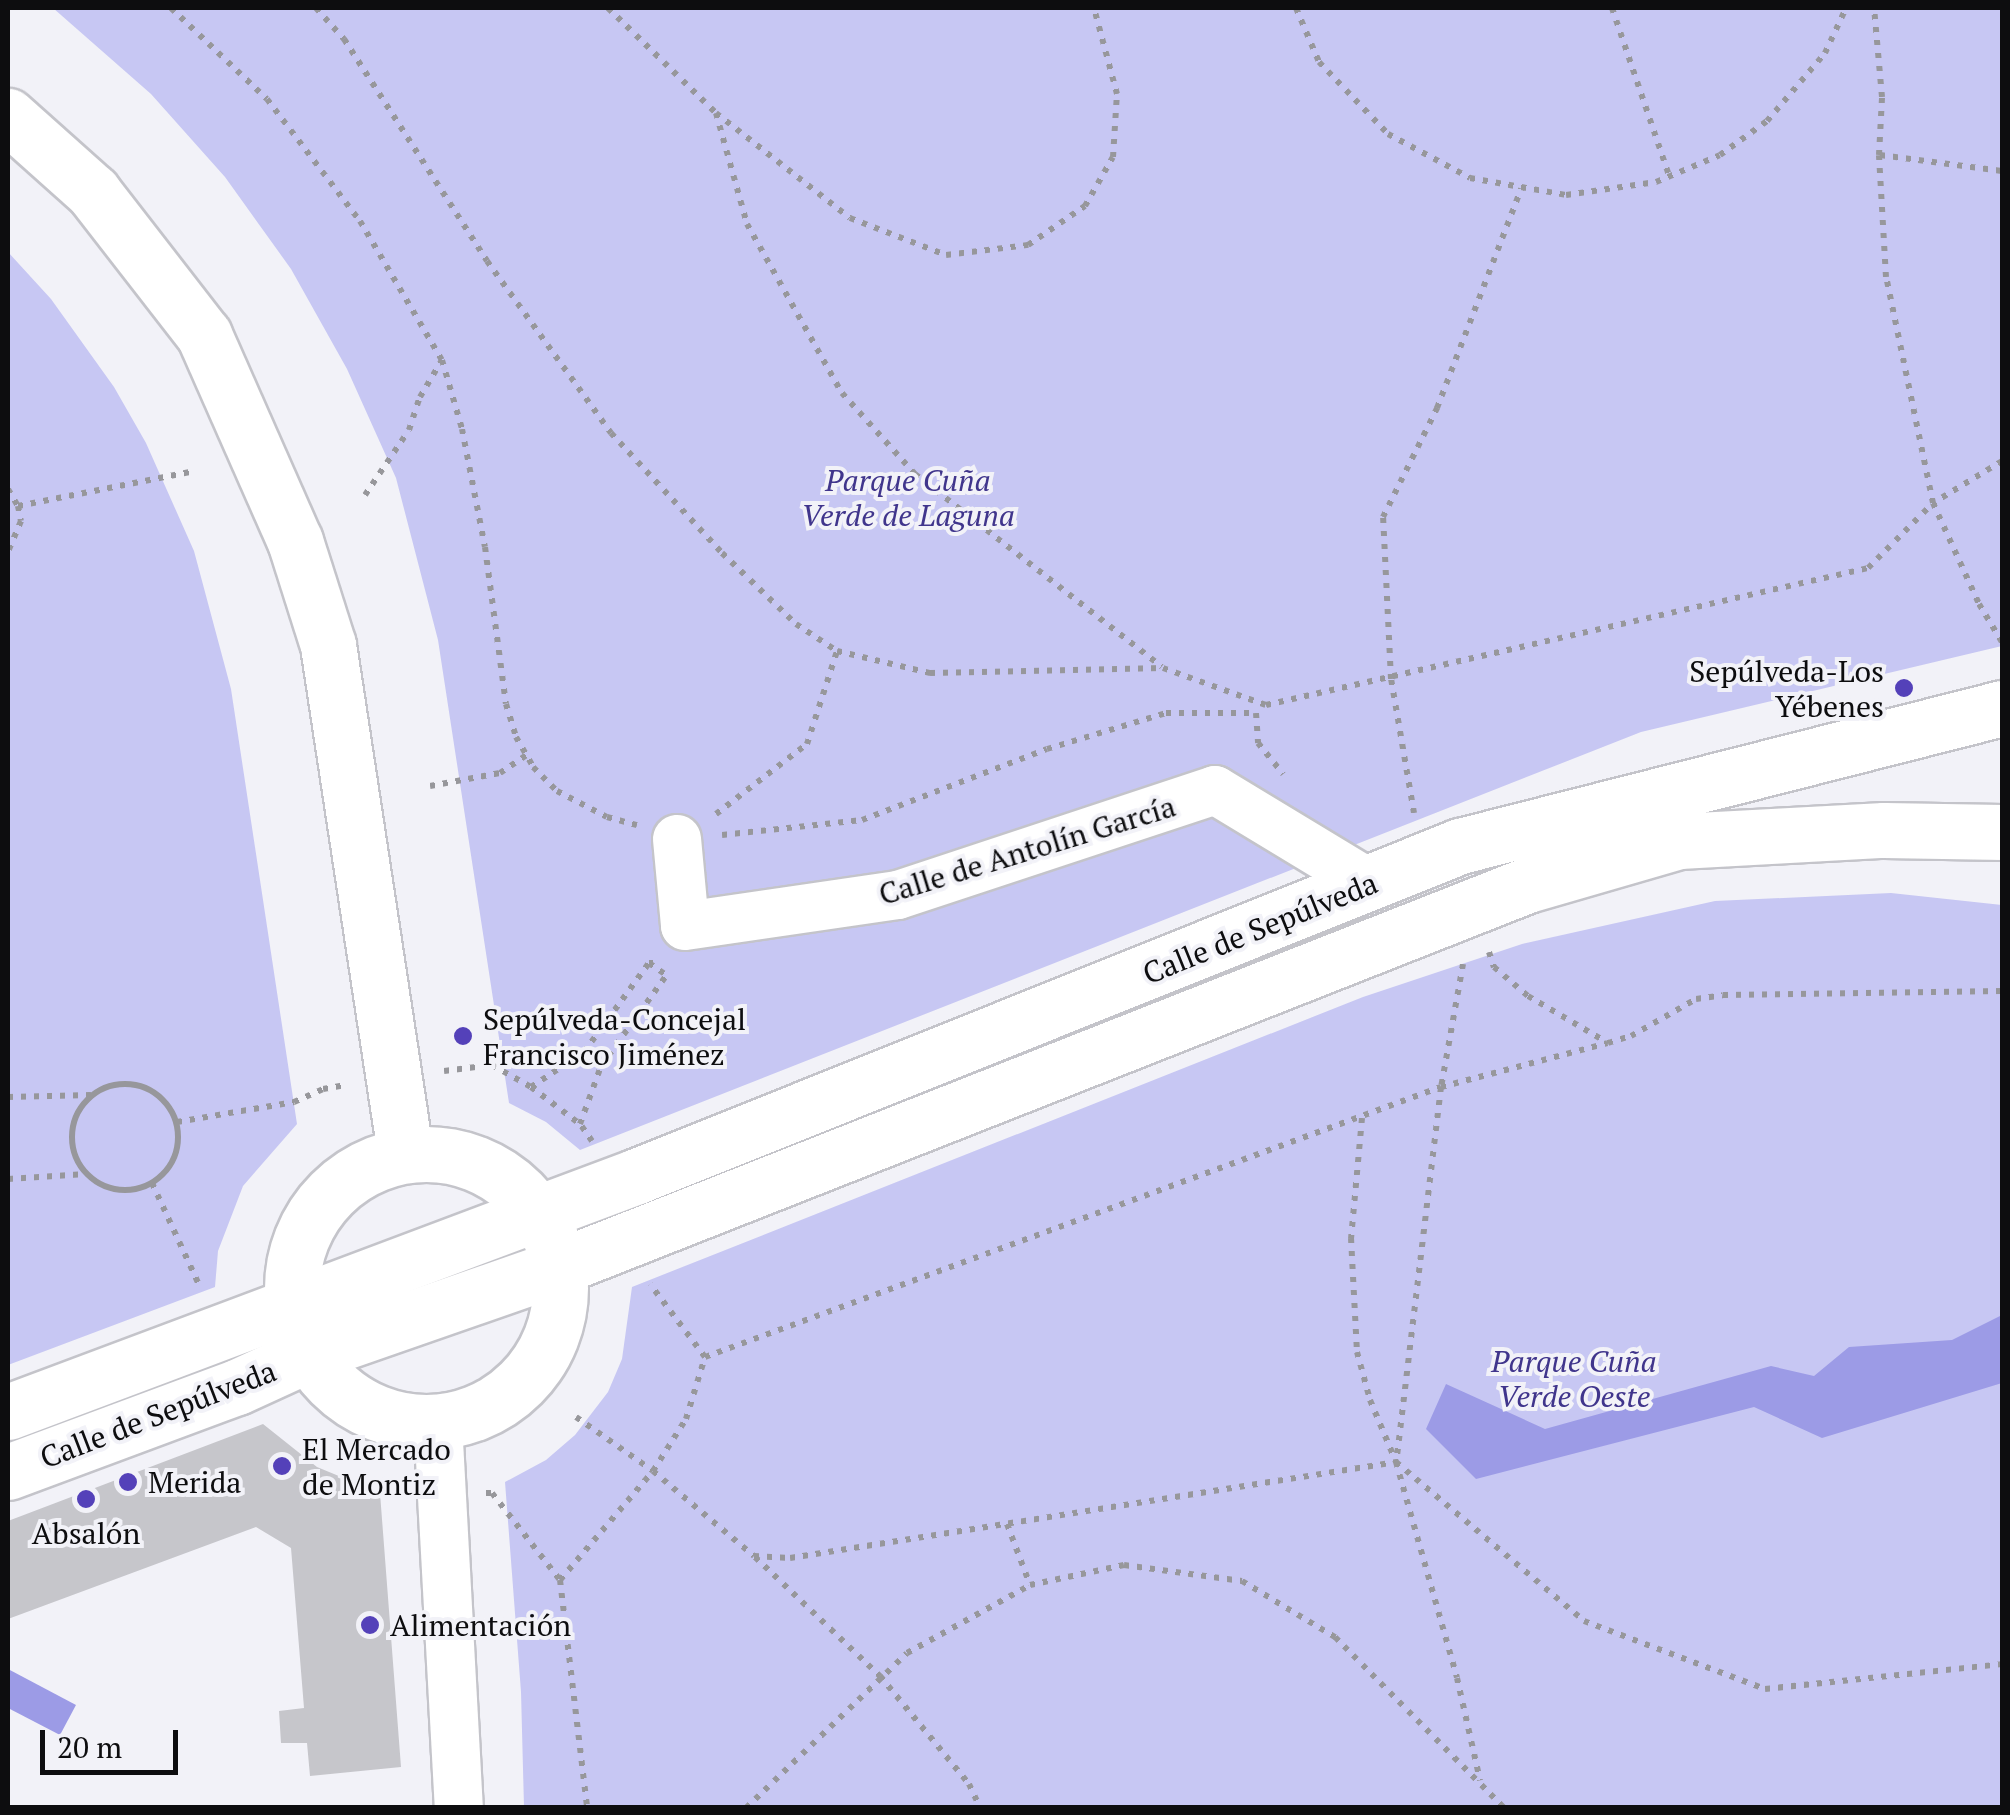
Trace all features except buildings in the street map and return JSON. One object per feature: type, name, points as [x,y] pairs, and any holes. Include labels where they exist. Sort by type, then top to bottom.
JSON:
[{"type":"street","points":[[8,116],[93,192],[204,334],[295,541],[328,644],[405,1152]]},
{"type":"street","name":"Calle de Sepúlveda","points":[[8,1472],[237,1387],[300,1331],[538,1214],[1460,846],[2002,708]]},
{"type":"street","name":"Calle de Antolín García","points":[[677,839],[685,926],[898,895],[1216,790],[1370,884]]},
{"type":"street","name":"Calle de Sepúlveda","points":[[8,1412],[300,1331],[561,1266],[1474,904],[1679,841],[1884,830],[2002,832]]},
{"type":"street","name":"Calle de Sepúlveda","points":[[405,1152],[455,1155],[499,1173],[538,1214],[561,1266],[562,1291],[550,1345],[522,1385],[482,1412],[438,1423],[387,1417],[341,1393],[300,1331],[296,1252],[317,1207],[353,1173],[405,1152]]},
{"type":"street","points":[[438,1423],[459,1808]]},
{"type":"path","points":[[171,8],[267,99],[360,221],[442,360],[462,429],[485,547],[506,704],[527,755],[556,791],[608,817],[677,839],[862,820],[1047,749],[1166,713],[1256,713],[1258,744],[1293,782]]},
{"type":"path","points":[[316,8],[344,40],[487,261],[612,433],[734,565],[796,624],[837,651],[930,673],[1163,668]]},
{"type":"path","points":[[608,8],[716,112],[850,218],[946,255],[1028,245],[1085,206],[1114,158],[1117,94],[1094,8]]},
{"type":"path","points":[[1296,8],[1319,62],[1388,134],[1470,178],[1566,195],[1670,178],[1720,155],[1767,121],[1826,53],[1846,8]]},
{"type":"path","points":[[1612,8],[1670,178]]},
{"type":"path","points":[[1874,8],[1882,96],[1880,154],[1886,277],[1933,504],[1979,604],[2002,642]]},
{"type":"path","points":[[716,112],[746,224],[842,393],[915,474],[1163,668],[1266,706],[1868,568],[1933,504],[2002,461]]},
{"type":"path","points":[[1880,154],[2002,171]]},
{"type":"path","points":[[1460,846],[1414,815],[1390,679],[1382,518],[1438,408],[1520,189]]},
{"type":"path","points":[[364,495],[410,430],[420,396],[442,360]]},
{"type":"path","points":[[18,506],[194,471]]},
{"type":"path","points":[[8,489],[18,506],[17,536],[8,551]]},
{"type":"path","points":[[677,839],[748,793],[807,744],[837,651]]},
{"type":"path","points":[[430,786],[500,774],[527,755]]},
{"type":"path","points":[[1400,819],[1414,815]]},
{"type":"path","points":[[1474,904],[1494,967],[1528,996],[1608,1042]]},
{"type":"path","points":[[1396,1462],[1440,1087],[1474,904]]},
{"type":"path","points":[[531,1087],[584,1052],[649,964]]},
{"type":"path","points":[[580,1124],[601,1066],[666,976]]},
{"type":"path","points":[[705,1357],[1440,1087],[1630,1036],[1684,1004],[1723,995],[2002,991]]},
{"type":"path","points":[[436,1072],[492,1066],[531,1087],[580,1124],[596,1147]]},
{"type":"path","points":[[177,1122],[294,1102],[323,1089],[352,1084]]},
{"type":"path","points":[[8,1097],[91,1094],[106,1086],[141,1085],[170,1106],[177,1122],[175,1157],[152,1184],[117,1190],[86,1174],[76,1160],[72,1124],[91,1094]]},
{"type":"path","points":[[1362,1118],[1351,1238],[1357,1352],[1370,1400],[1396,1462],[1457,1678],[1480,1782]]},
{"type":"path","points":[[8,1179],[86,1174]]},
{"type":"path","points":[[152,1184],[202,1292]]},
{"type":"path","points":[[642,1273],[705,1357]]},
{"type":"path","points":[[560,1580],[653,1471],[686,1419],[705,1357]]},
{"type":"path","points":[[576,1417],[653,1471],[754,1556],[880,1676],[969,1784],[980,1808]]},
{"type":"path","points":[[754,1556],[790,1558],[1396,1462],[1584,1621],[1765,1689],[2002,1664]]},
{"type":"path","points":[[492,1493],[560,1580],[587,1808]]},
{"type":"path","points":[[1008,1524],[1030,1585]]},
{"type":"path","points":[[746,1808],[907,1653],[1030,1585],[1124,1565],[1242,1581],[1335,1637],[1504,1808]]},
{"type":"green space","name":"Parque Cuña Verde de Laguna","points":[[53,8],[2002,8],[2002,646],[1641,732],[580,1150],[546,1122],[509,1103],[438,640],[396,478],[347,369],[291,269],[225,177],[151,94]]},
{"type":"green space","points":[[8,252],[51,299],[114,387],[146,443],[194,551],[231,689],[297,1124],[243,1186],[218,1251],[215,1287],[8,1365]]},
{"type":"green space","name":"Parque Cuña Verde Oeste","points":[[1891,893],[2002,905],[2002,1807],[524,1807],[521,1692],[505,1482],[546,1460],[575,1435],[608,1392],[622,1359],[632,1287],[1363,997],[1522,944],[1715,901]]},
{"type":"water","points":[[2002,1315],[2002,1383],[1822,1438],[1754,1407],[1476,1479],[1426,1429],[1446,1384],[1545,1429],[1771,1366],[1814,1376],[1849,1347],[1952,1340]]},
{"type":"water","points":[[8,1669],[76,1705],[60,1735],[8,1708]]},
{"type":"place","name":"Sepúlveda-Los Yébenes","points":[[1904,688]]},
{"type":"place","name":"Sepúlveda-Concejal Francisco Jiménez","points":[[463,1036]]},
{"type":"place","name":"El Mercado de Montiz","points":[[282,1466]]},
{"type":"place","name":"Merida","points":[[128,1482]]},
{"type":"place","name":"Absalón","points":[[86,1499]]},
{"type":"place","name":"Alimentación","points":[[370,1625]]}]
